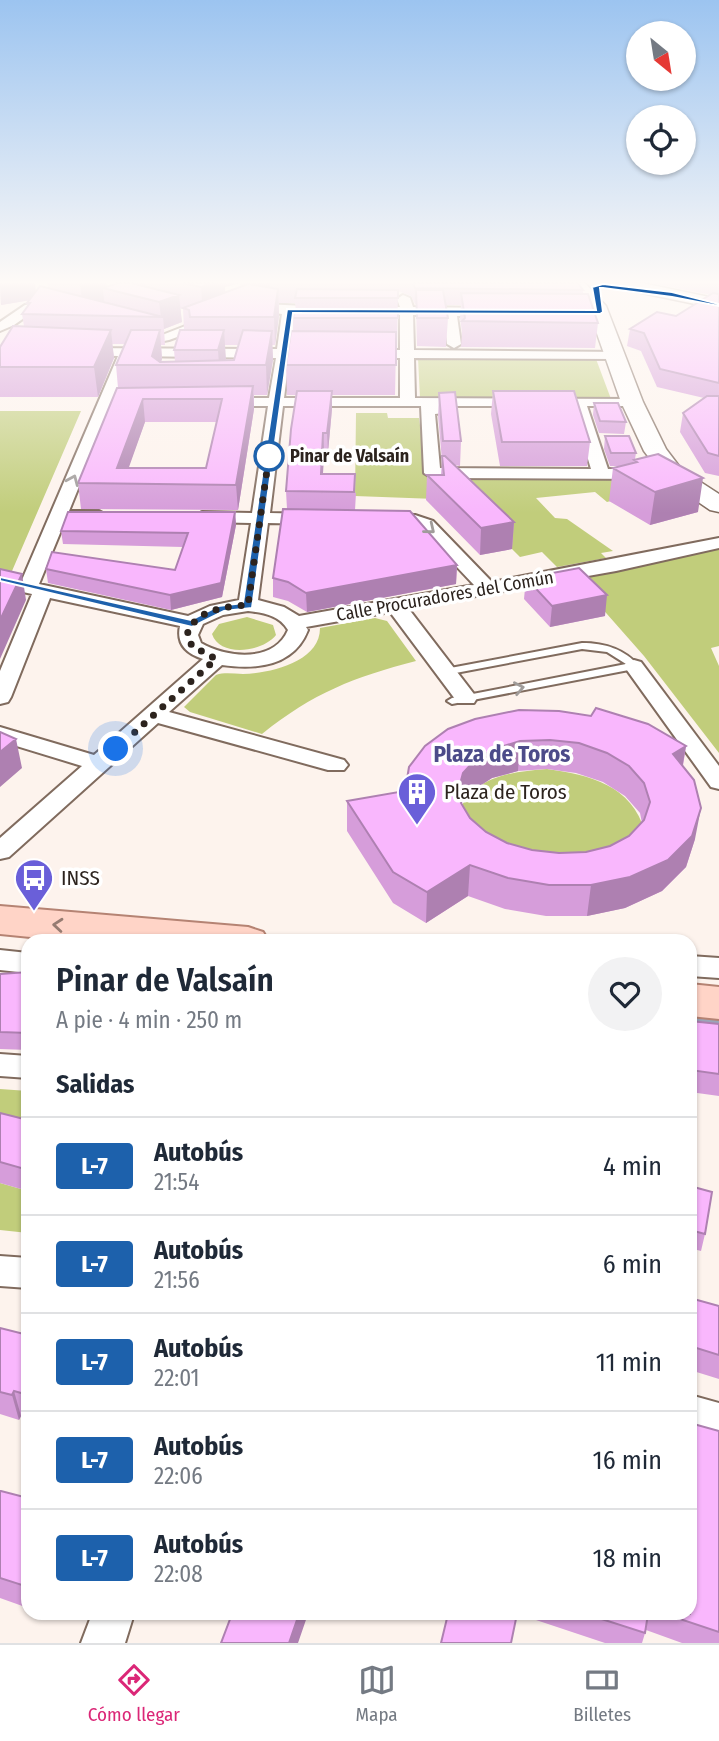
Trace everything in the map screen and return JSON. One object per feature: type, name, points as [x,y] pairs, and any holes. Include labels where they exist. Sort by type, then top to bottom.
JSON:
[{"type":"main road","points":[[618,360],[643,441],[674,475],[719,505]]},
{"type":"main road","points":[[0,920],[158,934]]},
{"type":"main road","points":[[0,942],[21,944]]},
{"type":"main road","points":[[697,980],[719,982]]},
{"type":"main road","points":[[697,1001],[719,1003]]},
{"type":"street","points":[[0,697],[35,596],[58,516],[123,360]]},
{"type":"street","points":[[170,360],[170,370]]},
{"type":"street","points":[[232,371],[235,360]]},
{"type":"street","points":[[248,605],[275,402],[284,360]]},
{"type":"street","points":[[408,360],[408,402]]},
{"type":"street","points":[[106,402],[126,402]]},
{"type":"street","points":[[203,402],[408,402],[579,406]]},
{"type":"street","points":[[632,402],[579,406],[427,409],[432,473],[647,474]]},
{"type":"street","points":[[579,406],[601,474]]},
{"type":"street","points":[[590,441],[608,441]]},
{"type":"street","points":[[58,516],[123,516]]},
{"type":"street","points":[[178,517],[326,519]]},
{"type":"street","points":[[364,519],[415,520],[427,524],[488,589]]},
{"type":"street","name":"Calle Procuradores del Común","points":[[295,623],[488,589],[719,543]]},
{"type":"street","points":[[0,580],[35,596],[192,623],[221,608],[248,605],[272,608],[295,623],[297,637],[292,644],[272,656],[244,661],[216,659],[192,646],[187,635],[192,623]]},
{"type":"street","points":[[395,605],[445,672],[459,700]]},
{"type":"street","points":[[0,852],[216,659]]},
{"type":"street","points":[[634,666],[719,782]]},
{"type":"street","points":[[155,715],[336,765]]},
{"type":"street","points":[[0,734],[99,764]]},
{"type":"street","points":[[0,960],[21,962]]},
{"type":"street","points":[[697,967],[719,968]]},
{"type":"street","points":[[0,1065],[21,1067]]},
{"type":"street","points":[[0,1271],[21,1272]]},
{"type":"street","points":[[697,1415],[719,1421]]},
{"type":"street","points":[[103,1643],[111,1620]]},
{"type":"lane","points":[[445,672],[582,646],[616,651],[634,666]]},
{"type":"lane","points":[[459,700],[634,666]]},
{"type":"green space","points":[[418,360],[596,360],[611,399],[420,398]]},
{"type":"green space","points":[[0,411],[81,411],[12,571],[0,570]]},
{"type":"green space","points":[[356,413],[387,413],[388,418],[419,418],[427,476],[639,477],[633,495],[607,502],[595,492],[536,498],[555,518],[567,519],[613,551],[601,553],[606,558],[557,567],[542,552],[520,557],[463,500],[355,496]]},
{"type":"green space","points":[[719,547],[719,646],[711,648],[719,666],[719,753],[644,656],[577,580]]},
{"type":"green space","points":[[247,617],[273,625],[276,635],[262,645],[242,650],[224,647],[217,642],[212,634],[219,624]]},
{"type":"green space","points":[[375,618],[387,621],[416,661],[373,673],[335,688],[299,708],[262,734],[190,712],[184,707],[216,675],[254,673],[280,668],[303,657],[312,649],[318,640],[320,628]]},
{"type":"green space","points":[[547,769],[593,779],[620,793],[639,816],[645,832],[582,883],[457,818],[471,793],[492,779]]},
{"type":"green space","points":[[0,1089],[21,1090],[21,1126],[0,1128]]},
{"type":"green space","points":[[0,1183],[21,1189],[21,1232],[0,1230]]},
{"type":"building","points":[[0,360],[97,360],[94,367],[0,367]]},
{"type":"building","points":[[118,360],[157,360],[160,362],[267,360],[266,365],[116,365]]},
{"type":"building","points":[[287,360],[396,360],[396,365],[286,365]]},
{"type":"building","points":[[656,360],[719,360],[719,383],[660,369]]},
{"type":"building","points":[[253,386],[236,485],[78,483],[117,388]],"holes":[[[143,399],[222,399],[206,468],[117,468]]]},
{"type":"building","points":[[297,391],[332,391],[327,433],[323,433],[321,474],[355,474],[354,492],[286,491]]},
{"type":"building","points":[[493,391],[574,391],[590,442],[502,442]]},
{"type":"building","points":[[455,392],[461,441],[443,441],[439,393]]},
{"type":"building","points":[[707,396],[719,396],[719,456],[708,453],[683,413]]},
{"type":"building","points":[[594,403],[618,403],[626,422],[600,421]]},
{"type":"building","points":[[605,436],[629,436],[636,453],[611,453]]},
{"type":"building","points":[[658,454],[703,478],[655,492],[613,468]]},
{"type":"building","points":[[442,456],[514,522],[481,528],[427,475],[444,475]]},
{"type":"building","points":[[283,509],[410,511],[457,565],[306,593],[288,582],[273,578]]},
{"type":"building","points":[[68,512],[235,512],[221,583],[170,595],[46,569],[52,552],[175,570],[188,533],[61,531]]},
{"type":"building","points":[[579,568],[607,595],[552,606],[526,578]]},
{"type":"building","points":[[0,569],[22,574],[0,620]]},
{"type":"building","points":[[596,708],[648,724],[686,746],[673,754],[694,780],[701,808],[692,836],[668,860],[630,877],[591,885],[549,885],[508,878],[470,865],[427,892],[393,872],[347,801],[405,791],[409,767],[425,746],[448,729],[475,719],[519,710],[559,711],[591,716]],"holes":[[[520,741],[579,743],[607,753],[629,766],[644,783],[650,802],[644,820],[629,836],[610,846],[586,852],[559,853],[532,850],[507,843],[486,832],[470,818],[461,803],[459,788],[463,773],[474,761],[494,749]]]},
{"type":"building","points":[[0,732],[16,739],[0,752]]},
{"type":"building","points":[[21,972],[21,1033],[0,1032],[0,974]]},
{"type":"building","points":[[697,1022],[719,1024],[719,1074],[697,1071]]},
{"type":"building","points":[[0,1113],[21,1118],[21,1168],[0,1162]]},
{"type":"building","points":[[697,1188],[712,1192],[705,1234],[697,1232]]},
{"type":"building","points":[[697,1300],[719,1306],[719,1355],[697,1348]]},
{"type":"building","points":[[0,1328],[21,1333],[21,1393],[14,1391],[12,1395],[0,1392]]},
{"type":"building","points":[[697,1425],[719,1431],[719,1632],[683,1620],[697,1620]]},
{"type":"building","points":[[0,1491],[21,1496],[21,1585],[0,1578]]},
{"type":"building","points":[[230,1620],[297,1620],[289,1643],[221,1643]]},
{"type":"building","points":[[447,1620],[516,1620],[511,1643],[441,1643]]},
{"type":"building","points":[[605,1620],[647,1620],[645,1633]]},
{"type":"waterway","points":[[697,1021],[719,1023]]},
{"type":"bus line","name":"L-7","points":[[0,581],[192,623],[221,608],[248,605],[275,402],[284,360]]},
{"type":"place","name":"Pinar de Valsaín","points":[[269,456]]},
{"type":"place","name":"Plaza de Toros","points":[[417,826]]},
{"type":"place","name":"INSS","points":[[34,912]]},
{"type":"district","name":"Plaza de Toros","points":[[502,754]]},
{"type":"route","points":[[116,749],[216,659],[198,651],[188,641],[187,635],[192,623],[221,608],[248,605],[269,456]]}]
